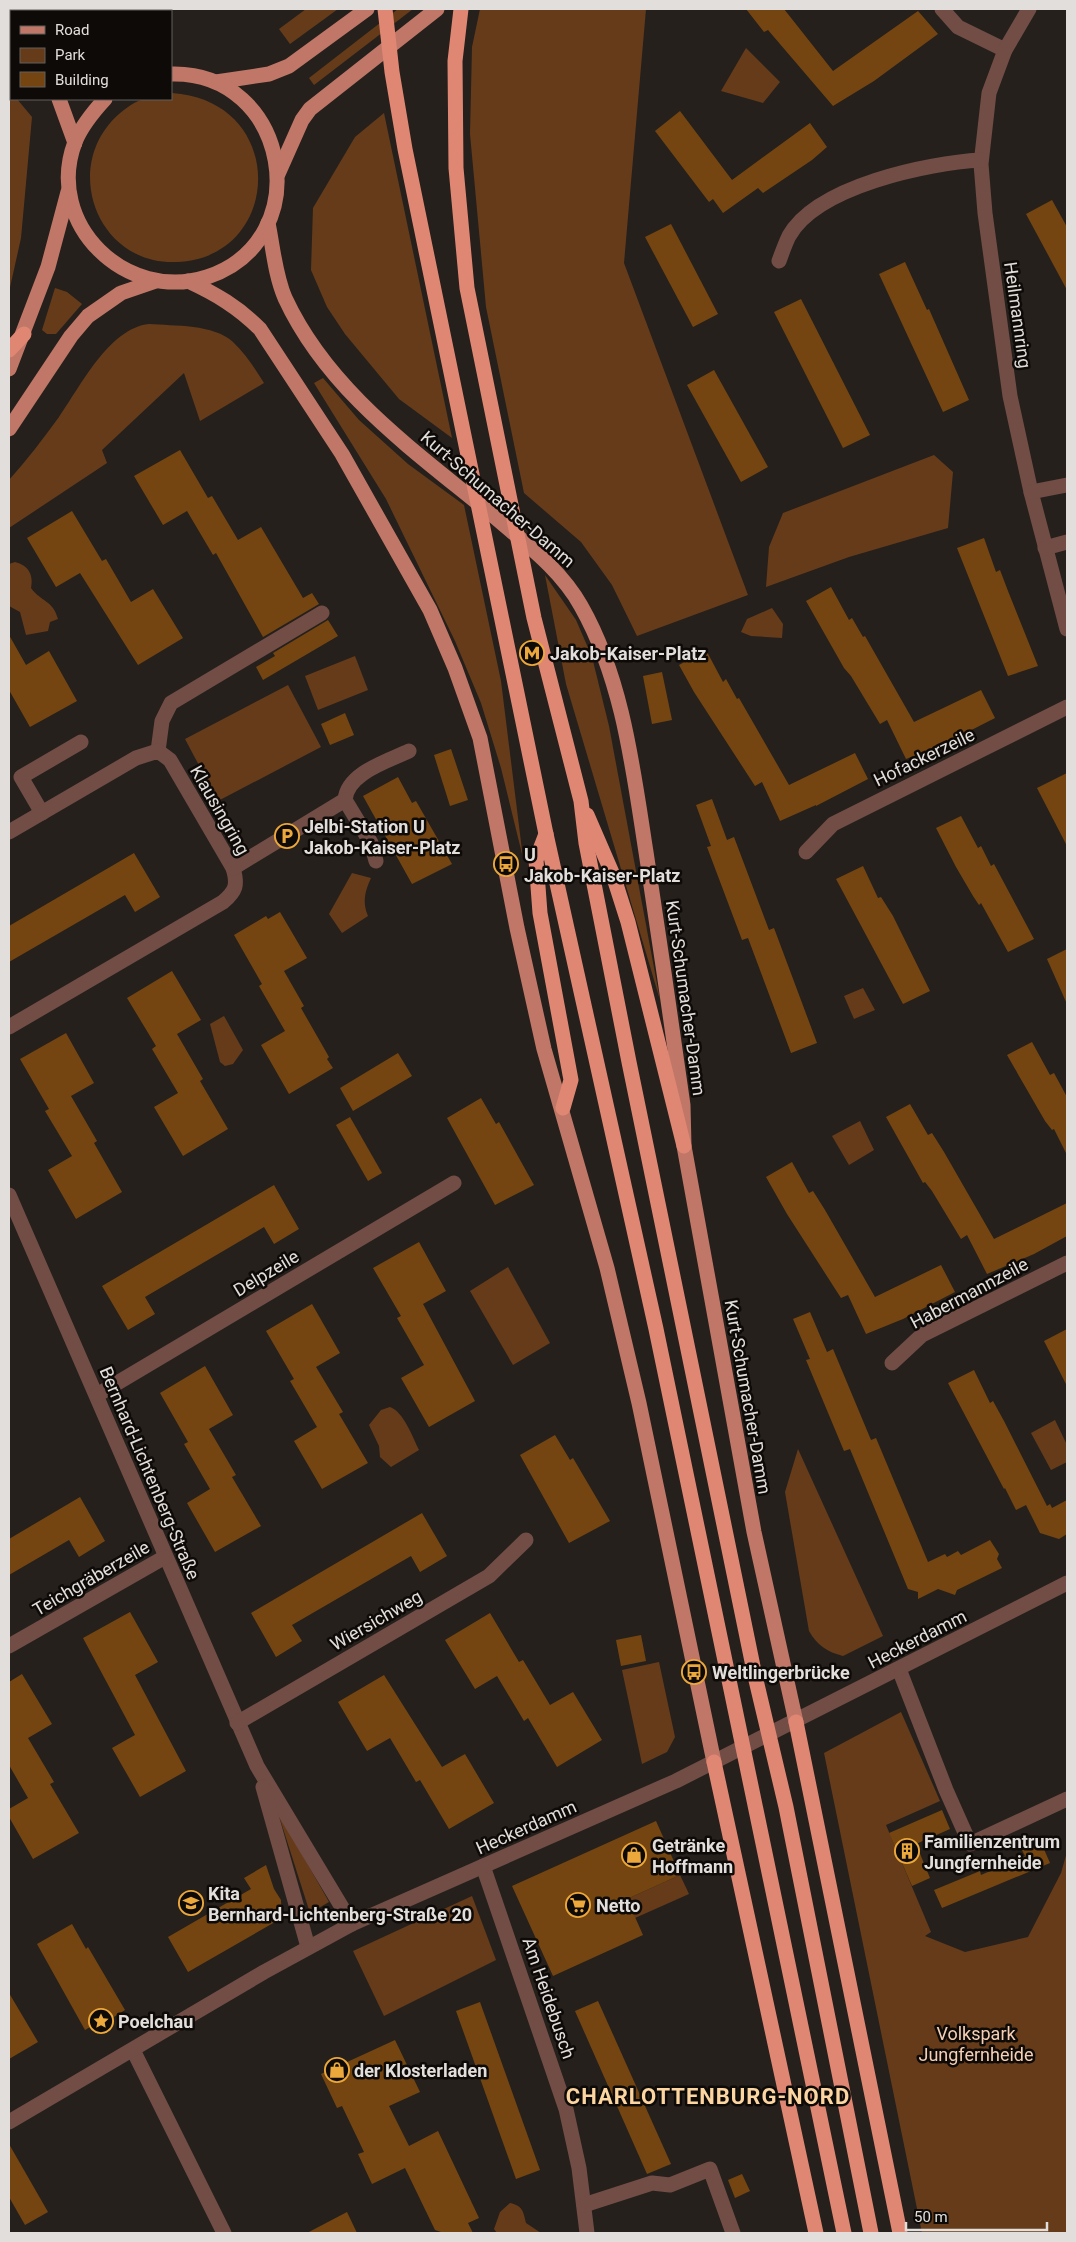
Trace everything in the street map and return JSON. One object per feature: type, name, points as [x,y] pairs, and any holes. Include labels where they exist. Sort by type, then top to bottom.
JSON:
[{"type":"highway","points":[[385,9],[392,72],[405,149],[456,398],[546,834],[656,1329],[844,2233]]},
{"type":"highway","points":[[461,9],[455,61],[456,168],[467,288],[534,618],[581,801],[586,843],[631,1071],[755,1676],[786,1807],[871,2233]]},
{"type":"highway","points":[[9,350],[24,334]]},
{"type":"highway","points":[[581,801],[613,875],[628,922],[684,1146]]},
{"type":"highway","points":[[546,834],[536,860],[540,913],[571,1080],[563,1108]]},
{"type":"highway","points":[[789,1725],[900,2233]]},
{"type":"highway","points":[[720,1759],[816,2233]]},
{"type":"main road","points":[[216,82],[269,74],[289,66],[367,9]]},
{"type":"main road","points":[[278,174],[302,120],[310,109],[437,9]]},
{"type":"main road","points":[[69,186],[76,216],[94,246],[127,272],[157,281],[188,281],[208,276],[237,261],[255,243],[268,223],[274,208],[278,174],[274,148],[258,116],[235,93],[216,82],[192,75],[172,74]]},
{"type":"main road","points":[[59,100],[75,143]]},
{"type":"main road","points":[[9,369],[48,268],[69,186],[71,157],[75,143],[87,120],[104,100]]},
{"type":"main road","name":"Kurt-Schumacher-Damm","points":[[268,223],[285,297],[312,344],[340,382],[369,412],[533,550],[565,582],[581,606],[603,656],[630,750],[684,1105],[684,1146],[789,1725]]},
{"type":"main road","points":[[9,429],[70,336],[88,316],[121,293],[157,281]]},
{"type":"main road","points":[[188,281],[228,301],[243,312],[260,329],[342,454],[430,610],[455,668],[480,738],[521,947],[544,1049],[563,1108],[607,1268],[720,1759]]},
{"type":"street","points":[[942,9],[958,27],[1005,50]]},
{"type":"street","name":"Heilmannring","points":[[1029,9],[1005,50],[989,93],[981,160],[985,213],[1010,396],[1031,492],[1067,629]]},
{"type":"street","points":[[779,261],[789,236],[798,224],[833,199],[896,174],[930,166],[981,160]]},
{"type":"street","points":[[1031,492],[1067,485]]},
{"type":"street","points":[[1045,548],[1067,542]]},
{"type":"street","points":[[9,832],[136,758],[158,751],[162,721],[170,703],[322,613]]},
{"type":"street","name":"Hofackerzeile","points":[[806,852],[833,824],[1067,707]]},
{"type":"street","points":[[42,813],[21,777],[81,742]]},
{"type":"street","name":"Klausingring","points":[[9,1027],[223,902],[234,893],[237,882],[233,868],[170,760],[158,751]]},
{"type":"street","points":[[376,861],[370,843],[345,800],[346,794],[354,779],[409,751]]},
{"type":"street","points":[[233,868],[345,800]]},
{"type":"street","name":"Delpzeile","points":[[96,1395],[454,1183]]},
{"type":"street","name":"Bernhard-Lichtenberg-Straße","points":[[9,1195],[15,1227],[96,1395],[257,1766],[352,1924]]},
{"type":"street","name":"Habermannzeile","points":[[892,1363],[922,1335],[1067,1263]]},
{"type":"street","name":"Wiersichweg","points":[[237,1723],[489,1576],[526,1540]]},
{"type":"street","name":"Teichgräberzeile","points":[[9,1646],[165,1557]]},
{"type":"street","name":"Heckerdamm","points":[[9,2122],[308,1947],[352,1924],[720,1759],[899,1670],[1067,1583]]},
{"type":"street","points":[[899,1670],[946,1790],[970,1844],[1067,1800]]},
{"type":"street","name":"Bernhard-Lichtenberg-Straße","points":[[257,1766],[308,1947]]},
{"type":"street","name":"Am Heidebusch","points":[[484,1866],[566,2109],[574,2138],[587,2233]]},
{"type":"street","points":[[133,2050],[224,2233]]},
{"type":"street","points":[[584,2204],[652,2183],[670,2184],[710,2169],[733,2233]]},
{"type":"green space","points":[[306,9],[338,9],[290,44],[279,29]]},
{"type":"green space","points":[[398,9],[413,9],[314,85],[309,78]]},
{"type":"green space","points":[[480,9],[646,9],[624,263],[748,595],[637,636],[612,585],[581,542],[524,493],[486,307],[470,134],[472,47]]},
{"type":"green space","points":[[746,48],[780,82],[763,103],[721,91]]},
{"type":"green space","points":[[9,89],[10,100],[18,100],[32,117],[21,238],[9,292]]},
{"type":"green space","points":[[172,93],[210,102],[237,122],[253,149],[258,179],[253,209],[237,235],[212,254],[177,262],[149,259],[126,248],[108,231],[96,209],[90,185],[92,160],[101,135],[119,114],[141,100],[172,100]]},
{"type":"green space","points":[[384,113],[452,438],[399,399],[345,334],[327,307],[311,270],[313,208],[355,137]]},
{"type":"green space","points":[[55,288],[67,292],[82,304],[56,334],[47,334],[42,330]]},
{"type":"green space","points":[[149,324],[193,327],[225,336],[242,352],[264,383],[200,421],[184,373],[102,450],[107,463],[9,528],[9,480],[59,417],[86,375],[108,347],[121,336],[135,328]]},
{"type":"green space","points":[[323,378],[359,420],[408,464],[464,505],[501,681],[523,858],[501,768],[481,703],[455,641],[386,499],[314,383]]},
{"type":"green space","points":[[934,455],[953,472],[948,528],[849,557],[766,587],[769,547],[783,513]]},
{"type":"green space","points":[[15,562],[27,568],[32,579],[31,588],[56,613],[58,619],[50,622],[48,631],[26,635],[20,612],[9,606],[9,564]]},
{"type":"green space","points":[[545,575],[576,620],[592,657],[609,726],[660,1000],[566,684]]},
{"type":"green space","points":[[772,608],[783,624],[782,638],[751,636],[741,632],[747,619]]},
{"type":"green space","points":[[355,656],[368,690],[318,710],[305,676]]},
{"type":"green space","points":[[288,685],[321,747],[218,801],[185,739]]},
{"type":"green space","points":[[352,873],[371,878],[365,897],[368,916],[342,933],[329,914]]},
{"type":"green space","points":[[863,988],[875,1010],[854,1019],[844,996]]},
{"type":"green space","points":[[224,1016],[243,1050],[233,1064],[225,1066],[220,1062],[210,1024]]},
{"type":"green space","points":[[860,1121],[874,1150],[849,1165],[832,1136]]},
{"type":"green space","points":[[508,1267],[550,1343],[513,1365],[470,1291]]},
{"type":"green space","points":[[390,1407],[400,1414],[419,1450],[391,1467],[380,1457],[379,1446],[369,1425],[381,1410]]},
{"type":"green space","points":[[1055,1420],[1067,1445],[1067,1462],[1051,1470],[1031,1433]]},
{"type":"green space","points":[[798,1449],[883,1636],[843,1656],[823,1647],[809,1631],[785,1492]]},
{"type":"green space","points":[[659,1662],[675,1737],[667,1752],[642,1764],[622,1670]]},
{"type":"green space","name":"Volkspark Jungfernheide","points":[[901,1712],[940,1801],[886,1825],[931,1932],[925,1936],[965,1952],[1028,1937],[1061,1873],[1067,1852],[1067,2233],[922,2233],[824,1753]]},
{"type":"green space","points":[[279,1816],[329,1902],[310,1913]]},
{"type":"green space","points":[[680,1875],[689,1894],[635,1918],[627,1899]]},
{"type":"green space","points":[[472,1896],[496,1960],[384,2016],[353,1951]]},
{"type":"green space","points":[[510,2203],[520,2207],[526,2223],[541,2233],[497,2233],[494,2229],[500,2212]]},
{"type":"building","points":[[746,9],[784,9],[833,71],[918,11],[938,34],[874,81],[833,106],[768,30],[764,32]]},
{"type":"building","points":[[680,111],[732,180],[810,123],[827,147],[812,160],[763,193],[758,188],[723,213],[713,199],[709,202],[655,131]]},
{"type":"building","points":[[1052,200],[1067,227],[1067,290],[1026,214]]},
{"type":"building","points":[[671,224],[718,314],[693,327],[645,237]]},
{"type":"building","points":[[905,262],[927,310],[929,309],[969,400],[943,412],[879,274]]},
{"type":"building","points":[[801,299],[870,435],[843,448],[774,312]]},
{"type":"building","points":[[714,370],[768,467],[741,482],[687,385]]},
{"type":"building","points":[[180,450],[208,498],[212,496],[238,540],[261,527],[303,598],[312,593],[319,604],[263,637],[216,553],[213,555],[187,511],[163,525],[134,476]]},
{"type":"building","points":[[72,511],[102,561],[106,559],[131,602],[153,589],[183,638],[138,665],[80,573],[56,587],[27,538]]},
{"type":"building","points":[[984,538],[996,572],[1000,570],[1038,666],[1008,676],[957,548]]},
{"type":"building","points":[[831,587],[849,620],[852,618],[863,637],[865,636],[914,722],[981,690],[995,718],[942,745],[906,759],[887,720],[880,724],[851,676],[844,668],[806,601]]},
{"type":"building","points":[[328,620],[338,636],[263,680],[256,667],[275,656],[273,653]]},
{"type":"building","points":[[9,635],[26,665],[49,651],[77,701],[30,727],[9,690]]},
{"type":"building","points":[[706,650],[723,682],[726,679],[737,699],[739,698],[789,785],[855,753],[868,779],[816,806],[780,821],[762,782],[755,786],[694,692],[679,665]]},
{"type":"building","points":[[662,672],[672,720],[652,724],[643,676]]},
{"type":"building","points":[[345,713],[354,735],[330,745],[321,724]]},
{"type":"building","points":[[451,749],[468,800],[450,806],[434,755]]},
{"type":"building","points":[[1067,773],[1067,846],[1037,788]]},
{"type":"building","points":[[398,777],[412,803],[416,801],[452,864],[412,884],[363,796]]},
{"type":"building","points":[[712,799],[727,840],[734,837],[769,930],[774,928],[817,1043],[791,1053],[748,938],[742,940],[707,847],[711,846],[696,805]]},
{"type":"building","points":[[961,816],[978,848],[981,846],[991,866],[994,864],[1034,939],[1008,952],[981,903],[979,905],[956,867],[936,828]]},
{"type":"building","points":[[134,853],[160,897],[135,912],[125,895],[9,962],[9,926]]},
{"type":"building","points":[[863,866],[878,898],[881,897],[893,916],[930,991],[903,1004],[836,879]]},
{"type":"building","points":[[280,912],[307,958],[284,971],[304,1006],[301,1008],[329,1057],[327,1059],[333,1068],[289,1094],[261,1045],[285,1031],[259,986],[262,984],[234,935],[266,916],[268,919]]},
{"type":"building","points":[[1067,949],[1067,1004],[1047,959]]},
{"type":"building","points":[[172,971],[201,1020],[177,1034],[203,1079],[200,1081],[228,1129],[183,1156],[154,1107],[178,1093],[152,1049],[156,1046],[127,998]]},
{"type":"building","points":[[66,1033],[94,1083],[71,1096],[97,1141],[94,1143],[122,1192],[76,1219],[48,1170],[72,1156],[45,1111],[49,1109],[20,1059]]},
{"type":"building","points":[[1032,1042],[1050,1075],[1054,1073],[1067,1097],[1067,1155],[1054,1129],[1052,1130],[1045,1121],[1007,1055]]},
{"type":"building","points":[[398,1053],[412,1076],[353,1111],[340,1088]]},
{"type":"building","points":[[481,1098],[496,1124],[499,1122],[534,1185],[495,1205],[447,1118]]},
{"type":"building","points":[[910,1104],[928,1135],[932,1133],[944,1152],[994,1239],[1067,1203],[1067,1236],[1034,1254],[987,1274],[967,1235],[961,1239],[932,1191],[925,1182],[923,1183],[886,1117]]},
{"type":"building","points":[[350,1117],[382,1173],[368,1181],[336,1125]]},
{"type":"building","points":[[792,1162],[809,1193],[813,1191],[825,1210],[875,1297],[941,1265],[955,1292],[903,1319],[866,1334],[848,1295],[841,1298],[787,1214],[766,1177]]},
{"type":"building","points":[[274,1185],[299,1229],[274,1244],[264,1227],[145,1297],[155,1314],[128,1330],[102,1286]]},
{"type":"building","points":[[419,1242],[446,1291],[423,1304],[475,1401],[429,1427],[401,1378],[424,1365],[397,1318],[401,1316],[373,1268]]},
{"type":"building","points":[[312,1304],[340,1353],[316,1367],[343,1412],[339,1414],[368,1463],[322,1489],[294,1441],[317,1427],[290,1381],[294,1379],[266,1331]]},
{"type":"building","points":[[810,1312],[827,1352],[833,1349],[871,1440],[876,1438],[928,1562],[945,1554],[947,1557],[958,1551],[961,1555],[990,1540],[999,1554],[997,1559],[1002,1568],[957,1590],[955,1595],[938,1589],[918,1599],[918,1592],[908,1589],[850,1449],[844,1451],[806,1360],[810,1359],[793,1319]]},
{"type":"building","points":[[1067,1329],[1067,1386],[1044,1341]]},
{"type":"building","points":[[205,1366],[233,1415],[209,1429],[236,1475],[232,1477],[261,1526],[215,1552],[187,1503],[210,1489],[184,1444],[188,1442],[160,1393]]},
{"type":"building","points":[[974,1370],[990,1403],[993,1401],[1004,1421],[1047,1506],[1050,1504],[1052,1508],[1067,1500],[1067,1534],[1059,1539],[1040,1533],[1026,1505],[1016,1510],[948,1383]]},
{"type":"building","points":[[555,1435],[570,1460],[573,1458],[610,1521],[569,1543],[520,1455]]},
{"type":"building","points":[[80,1497],[105,1541],[79,1557],[69,1540],[9,1575],[9,1539]]},
{"type":"building","points":[[422,1513],[447,1556],[420,1572],[411,1556],[292,1625],[302,1641],[276,1657],[251,1613]]},
{"type":"building","points":[[130,1612],[158,1662],[135,1675],[186,1771],[140,1797],[112,1748],[135,1735],[83,1638]]},
{"type":"building","points":[[490,1613],[519,1662],[523,1660],[550,1705],[573,1692],[602,1740],[557,1767],[528,1718],[524,1721],[497,1676],[475,1689],[445,1640]]},
{"type":"building","points":[[641,1635],[646,1661],[621,1666],[616,1640]]},
{"type":"building","points":[[22,1674],[52,1724],[28,1738],[54,1782],[50,1784],[79,1833],[33,1859],[9,1817],[9,1809],[28,1798],[9,1765],[9,1682]]},
{"type":"building","points":[[384,1675],[442,1767],[465,1754],[494,1803],[449,1829],[420,1780],[416,1782],[390,1738],[367,1751],[338,1702]]},
{"type":"building","name":"Familienzentrum Jungfernheide","points":[[942,1810],[950,1829],[916,1844],[930,1878],[912,1886],[889,1833]]},
{"type":"building","points":[[656,1821],[680,1875],[627,1899],[643,1935],[553,1976],[512,1886]]},
{"type":"building","points":[[1040,1840],[1050,1863],[942,1908],[934,1890],[980,1871],[981,1875],[1025,1856],[1021,1848]]},
{"type":"building","points":[[266,1865],[274,1889],[281,1900],[282,1918],[188,1972],[168,1937],[251,1889],[244,1878]]},
{"type":"building","points":[[72,1924],[86,1949],[88,1947],[125,2010],[109,2020],[107,2017],[85,2030],[37,1944]]},
{"type":"building","points":[[9,1993],[38,2042],[9,2059]]},
{"type":"building","points":[[598,2001],[671,2164],[647,2174],[575,2011]]},
{"type":"building","points":[[480,2002],[540,2170],[516,2179],[456,2011]]},
{"type":"building","points":[[395,2040],[420,2092],[389,2106],[409,2146],[438,2131],[479,2218],[468,2223],[473,2233],[444,2233],[435,2230],[405,2168],[372,2184],[358,2154],[364,2152],[342,2106],[337,2108],[321,2074]]},
{"type":"building","points":[[9,2144],[48,2212],[25,2225],[9,2197]]},
{"type":"building","points":[[742,2174],[750,2191],[735,2198],[728,2180]]},
{"type":"building","points":[[347,2212],[357,2233],[307,2233]]},
{"type":"place","name":"Jakob-Kaiser-Platz","points":[[532,653]]},
{"type":"place","name":"Jelbi-Station U Jakob-Kaiser-Platz","points":[[287,836]]},
{"type":"place","name":"U Jakob-Kaiser-Platz","points":[[506,864]]},
{"type":"place","name":"Weltlingerbrücke","points":[[694,1672]]},
{"type":"place","name":"Familienzentrum Jungfernheide","points":[[907,1851]]},
{"type":"place","name":"Getränke Hoffmann","points":[[634,1855]]},
{"type":"place","name":"Kita Bernhard-Lichtenberg-Straße 20","points":[[191,1903]]},
{"type":"place","name":"Netto","points":[[578,1905]]},
{"type":"place","name":"Poelchau","points":[[101,2021]]},
{"type":"place","name":"der Klosterladen","points":[[337,2070]]},
{"type":"district","name":"CHARLOTTENBURG-NORD","points":[[708,2096]]}]
